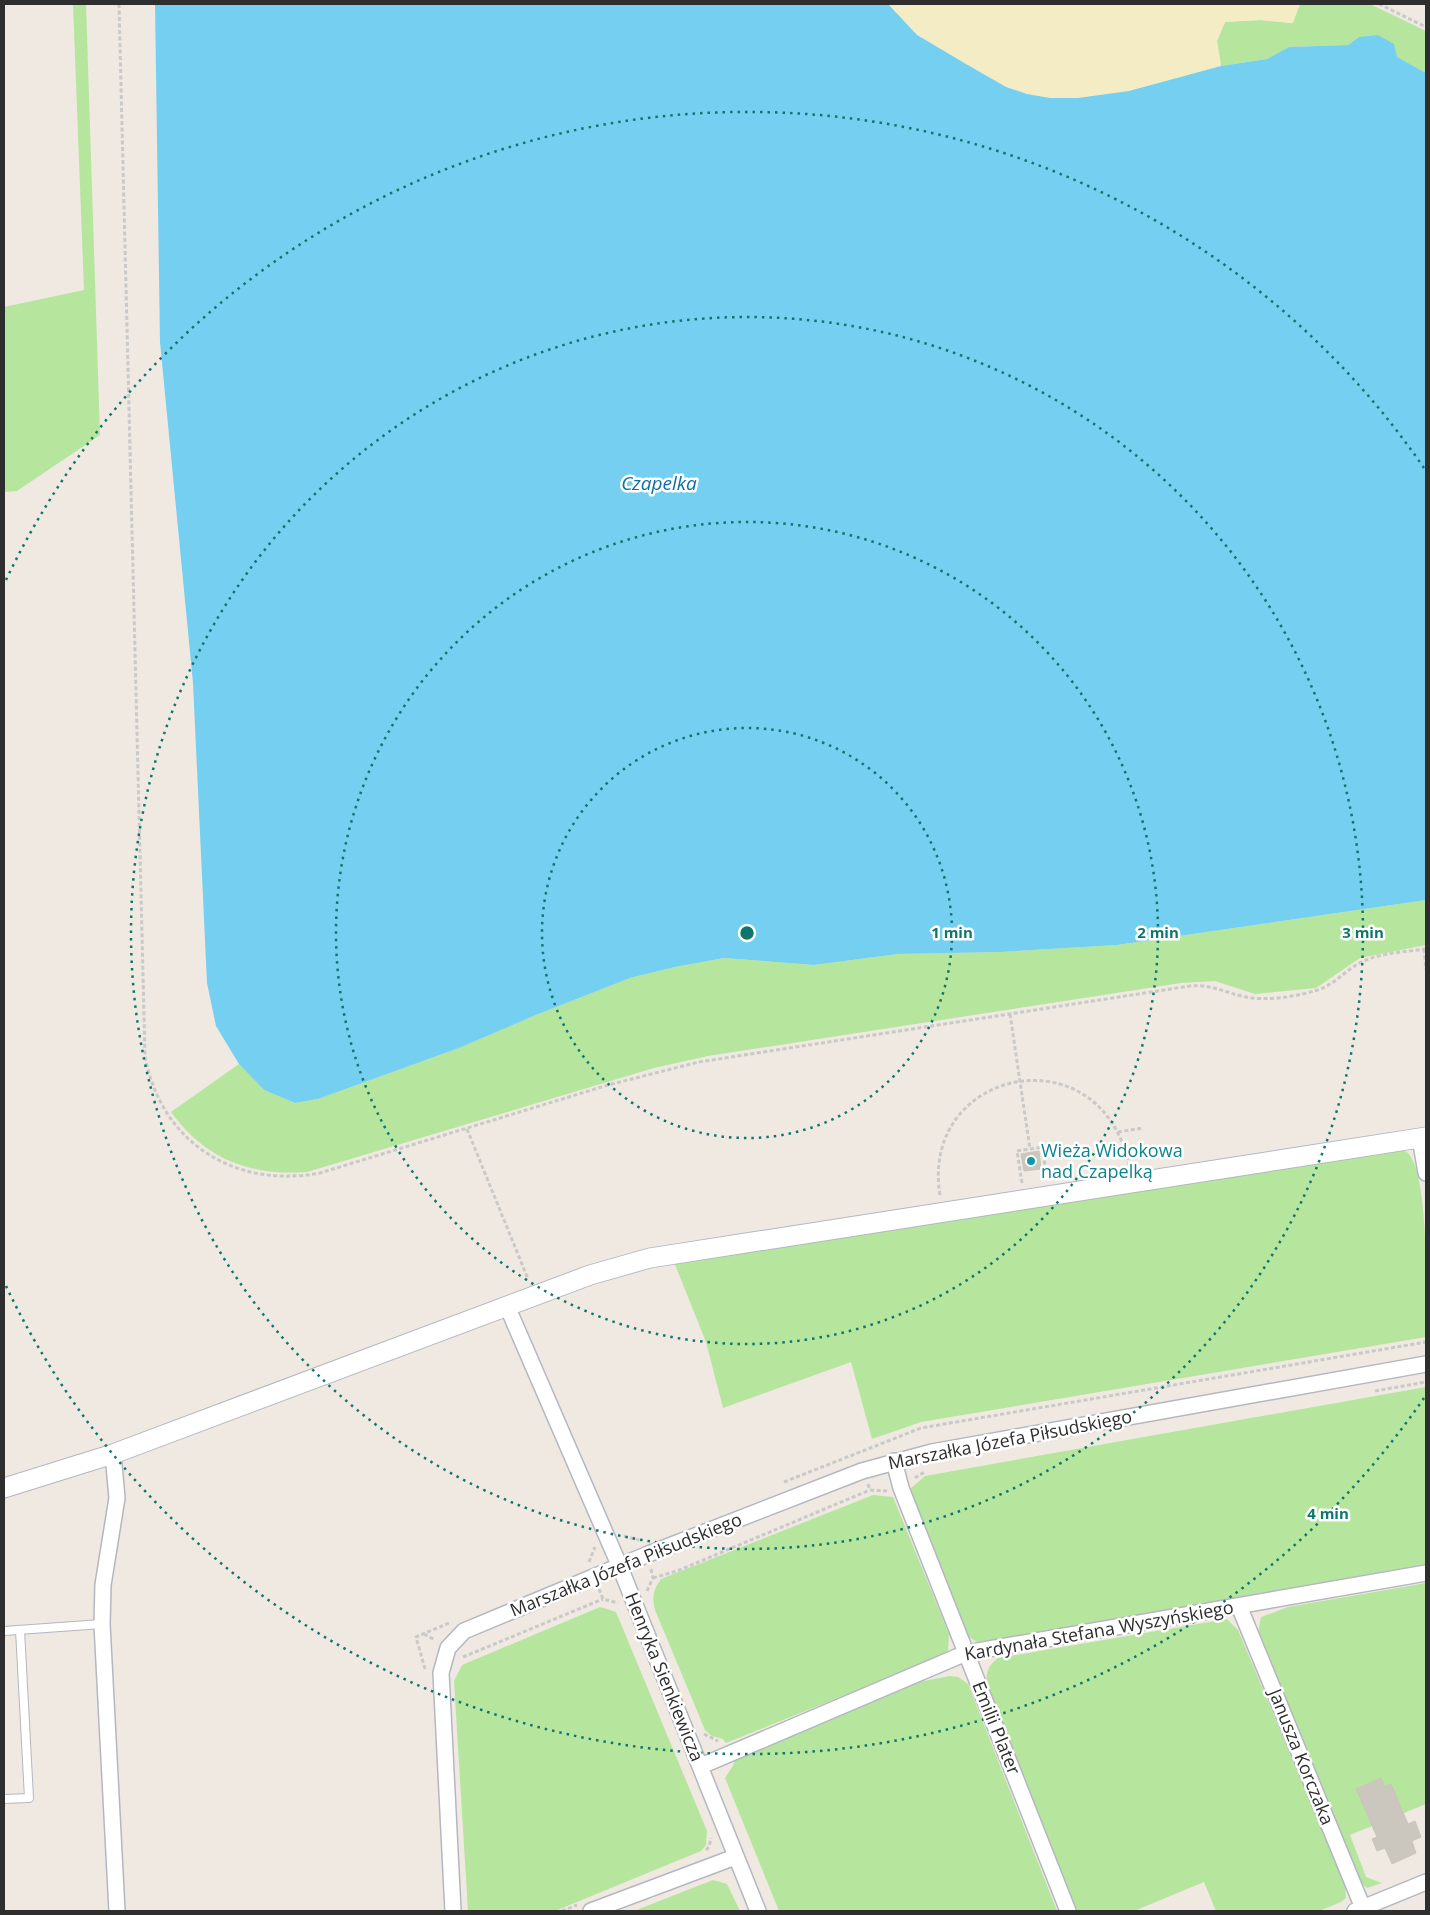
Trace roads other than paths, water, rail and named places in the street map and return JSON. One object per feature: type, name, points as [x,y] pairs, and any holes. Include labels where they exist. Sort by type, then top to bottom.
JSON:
[{"type":"street","points":[[4,1488],[113,1454],[590,1275],[650,1258],[1423,1137],[1426,1173]]},
{"type":"street","name":"Henryka Sienkiewicza","points":[[507,1306],[620,1567],[758,1911]]},
{"type":"street","name":"Marszałka Józefa Piłsudskiego","points":[[453,1911],[441,1673],[454,1653],[464,1631],[862,1471],[894,1461],[932,1452],[1426,1364]]},
{"type":"street","points":[[113,1454],[117,1498],[103,1585],[102,1624],[118,1911]]},
{"type":"street","name":"Emilii Plater","points":[[894,1461],[901,1488],[1068,1911]]},
{"type":"street","name":"Kardynała Stefana Wyszyńskiego","points":[[701,1766],[966,1653],[1426,1573]]},
{"type":"street","name":"Janusza Korczaka","points":[[1239,1606],[1359,1910]]},
{"type":"street","points":[[591,1911],[735,1857]]},
{"type":"street","points":[[1359,1910],[1426,1882]]},
{"type":"lane","points":[[4,1631],[102,1624]]},
{"type":"lane","points":[[4,1799],[29,1798],[20,1630]]},
{"type":"water","name":"Czapelka","points":[[155,4],[888,4],[917,35],[966,64],[1006,87],[1027,94],[1050,98],[1078,98],[1129,91],[1221,66],[1267,59],[1289,47],[1348,45],[1359,37],[1378,35],[1394,44],[1397,57],[1426,73],[1426,900],[1117,945],[1001,952],[898,954],[814,965],[724,958],[630,978],[459,1048],[318,1099],[295,1103],[264,1090],[239,1064],[216,1026],[207,983],[193,683],[160,342]]},
{"type":"place","name":"Wieża Widokowa nad Czapelką","points":[[1031,1161]]}]
